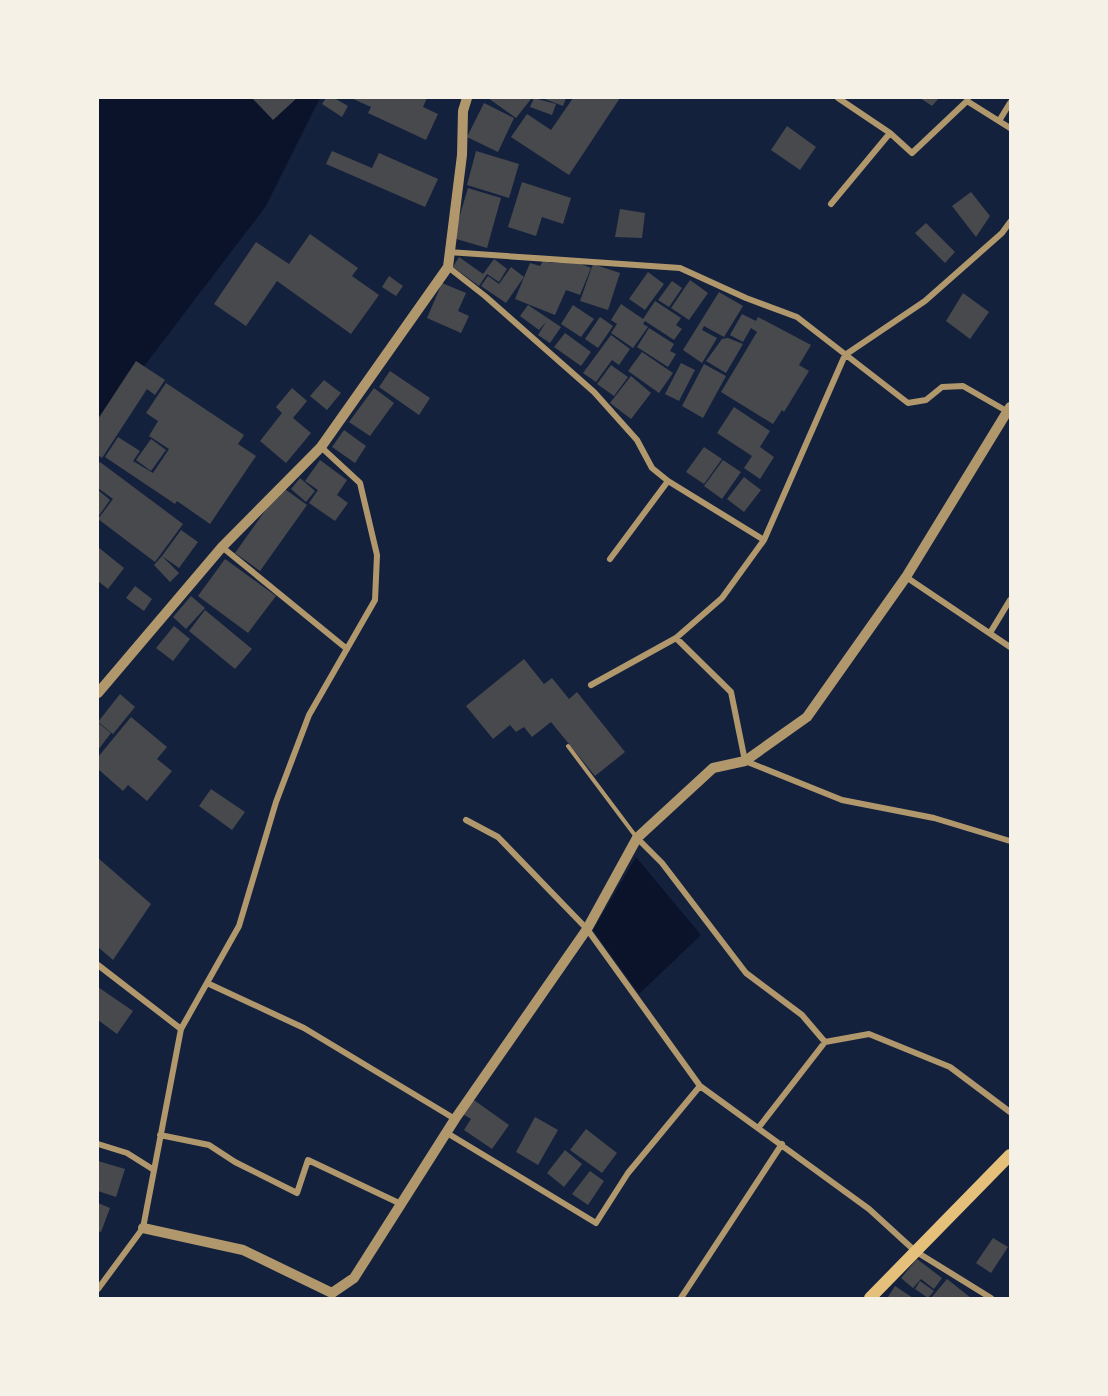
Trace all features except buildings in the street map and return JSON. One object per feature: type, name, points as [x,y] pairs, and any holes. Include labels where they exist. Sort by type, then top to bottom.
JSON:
[{"type":"main road","points":[[870,1299],[1011,1155]]},
{"type":"street","points":[[98,693],[222,547],[321,447],[448,267],[448,252],[462,154],[463,111],[467,98]]},
{"type":"street","points":[[838,98],[891,133],[912,153],[968,99],[1011,128]]},
{"type":"street","points":[[999,121],[1011,103]]},
{"type":"street","points":[[831,204],[891,133]]},
{"type":"street","points":[[591,685],[676,638],[722,598],[764,540],[845,355],[925,301],[1002,233],[1011,222]]},
{"type":"street","points":[[143,1228],[243,1250],[335,1296],[354,1278],[455,1119],[587,929],[637,838],[713,768],[745,761],[807,717],[906,577],[1009,410],[963,386],[942,387],[926,400],[908,403],[797,316],[746,298],[681,268],[448,252]]},
{"type":"street","points":[[448,267],[594,392],[637,440],[652,468],[668,481],[764,540]]},
{"type":"street","points":[[98,1289],[143,1228],[181,1029],[239,926],[276,802],[309,716],[375,600],[377,555],[360,483],[321,447]]},
{"type":"street","points":[[610,560],[668,481]]},
{"type":"street","points":[[222,547],[347,649]]},
{"type":"street","points":[[906,577],[1011,647]]},
{"type":"street","points":[[990,633],[1011,600]]},
{"type":"street","points":[[676,638],[732,692],[745,761]]},
{"type":"street","points":[[745,761],[842,800],[934,818],[1011,841]]},
{"type":"street","points":[[466,820],[498,837],[587,929],[700,1086],[869,1209],[915,1251],[991,1299]]},
{"type":"street","points":[[637,838],[662,863],[746,973],[802,1015],[825,1042]]},
{"type":"street","points":[[98,965],[181,1029]]},
{"type":"street","points":[[207,983],[304,1028],[455,1119]]},
{"type":"street","points":[[759,1127],[825,1042],[869,1034],[950,1067],[1011,1112]]},
{"type":"street","points":[[447,1133],[597,1223],[628,1173],[700,1086]]},
{"type":"street","points":[[160,1135],[209,1145],[235,1162],[297,1193],[308,1160],[401,1204]]},
{"type":"street","points":[[98,1144],[127,1153],[154,1170]]},
{"type":"street","points":[[681,1299],[782,1144]]},
{"type":"lane","points":[[568,746],[637,838]]},
{"type":"water","points":[[98,98],[320,98],[266,206],[145,365],[98,440]]},
{"type":"water","points":[[636,857],[701,935],[639,994],[593,930]]}]
